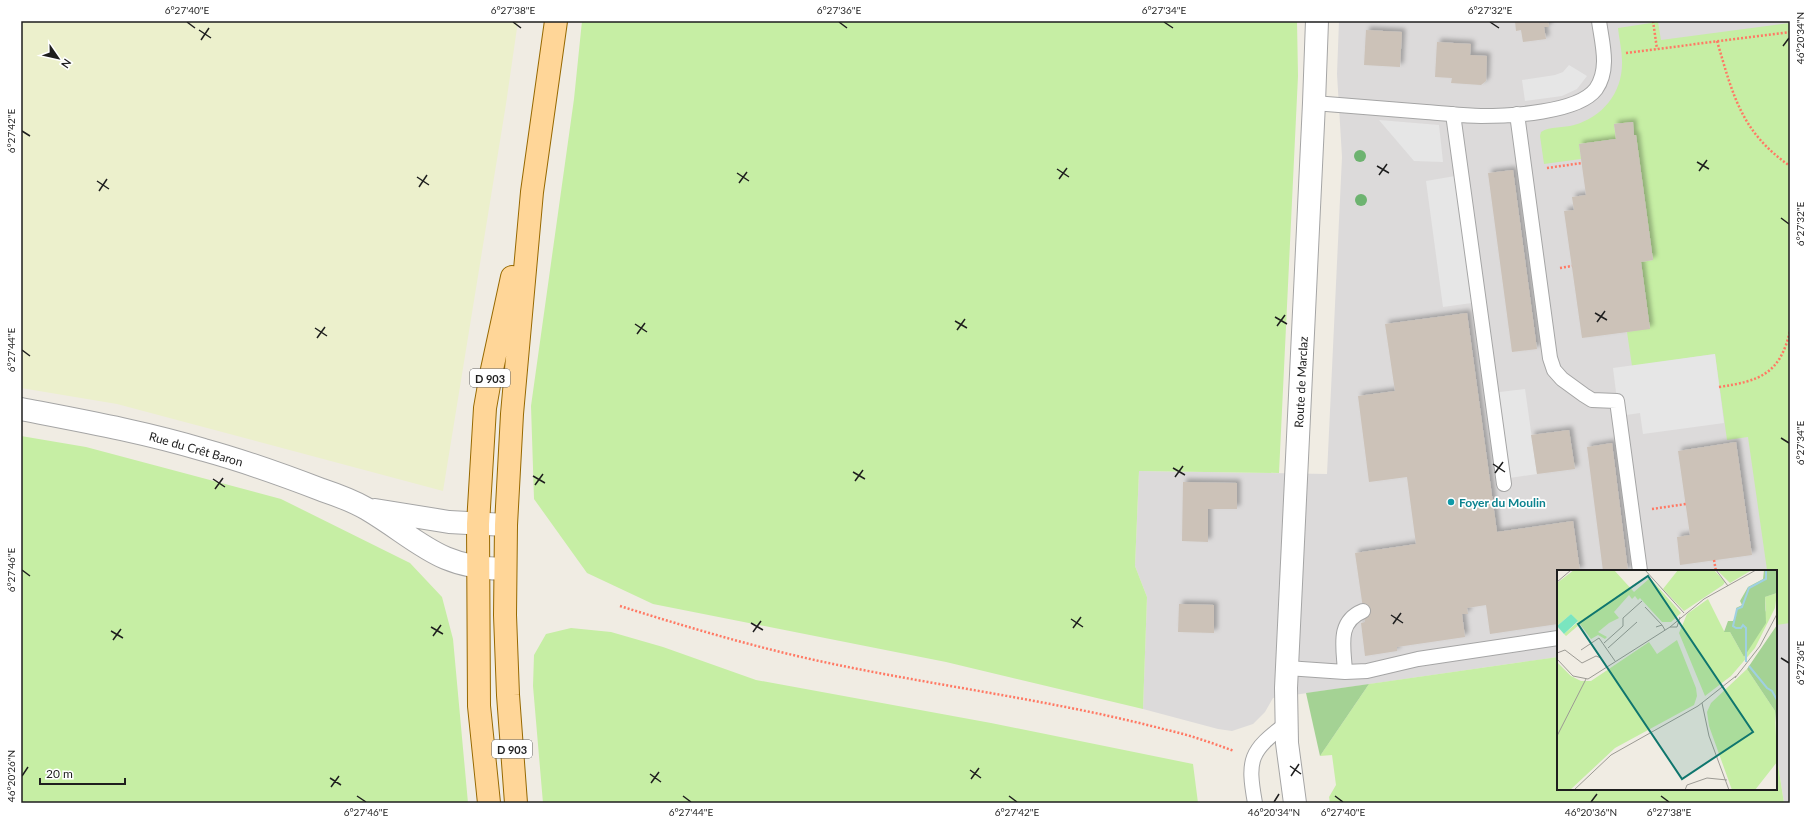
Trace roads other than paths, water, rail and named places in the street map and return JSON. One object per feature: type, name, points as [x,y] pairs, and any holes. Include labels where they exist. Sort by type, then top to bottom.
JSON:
[{"type":"main road","name":"D 903","points":[[516,803],[508,695],[505,569],[506,525],[513,406],[532,192],[556,21]]},
{"type":"main road","name":"D 903","points":[[489,803],[479,706],[477,568],[482,442],[490,374],[532,192]]},
{"type":"street","name":"Route de Marclaz","points":[[1295,803],[1286,734],[1287,668],[1317,21]]},
{"type":"street","name":"Rue du Crêt Baron","points":[[21,409],[123,429],[204,450],[272,472],[366,508],[428,519],[506,525]]},
{"type":"street","name":"Rue du Crêt Baron","points":[[366,508],[433,553],[459,564],[477,568],[505,569]]},
{"type":"lane","points":[[1314,103],[1481,116],[1517,114],[1566,107],[1587,97],[1595,89],[1601,79],[1604,68],[1604,56],[1599,21]]},
{"type":"lane","points":[[1453,114],[1504,484]]},
{"type":"lane","points":[[1517,114],[1550,358],[1554,370],[1562,379],[1584,395],[1592,400],[1617,401],[1640,570]]},
{"type":"lane","points":[[1345,672],[1345,627],[1349,620],[1363,611]]},
{"type":"lane","points":[[1287,668],[1345,672],[1367,671],[1418,658],[1557,638]]},
{"type":"lane","points":[[1255,803],[1250,773],[1253,757],[1261,744],[1286,734]]},
{"type":"place","name":"Foyer du Moulin","points":[[1451,502]]}]
